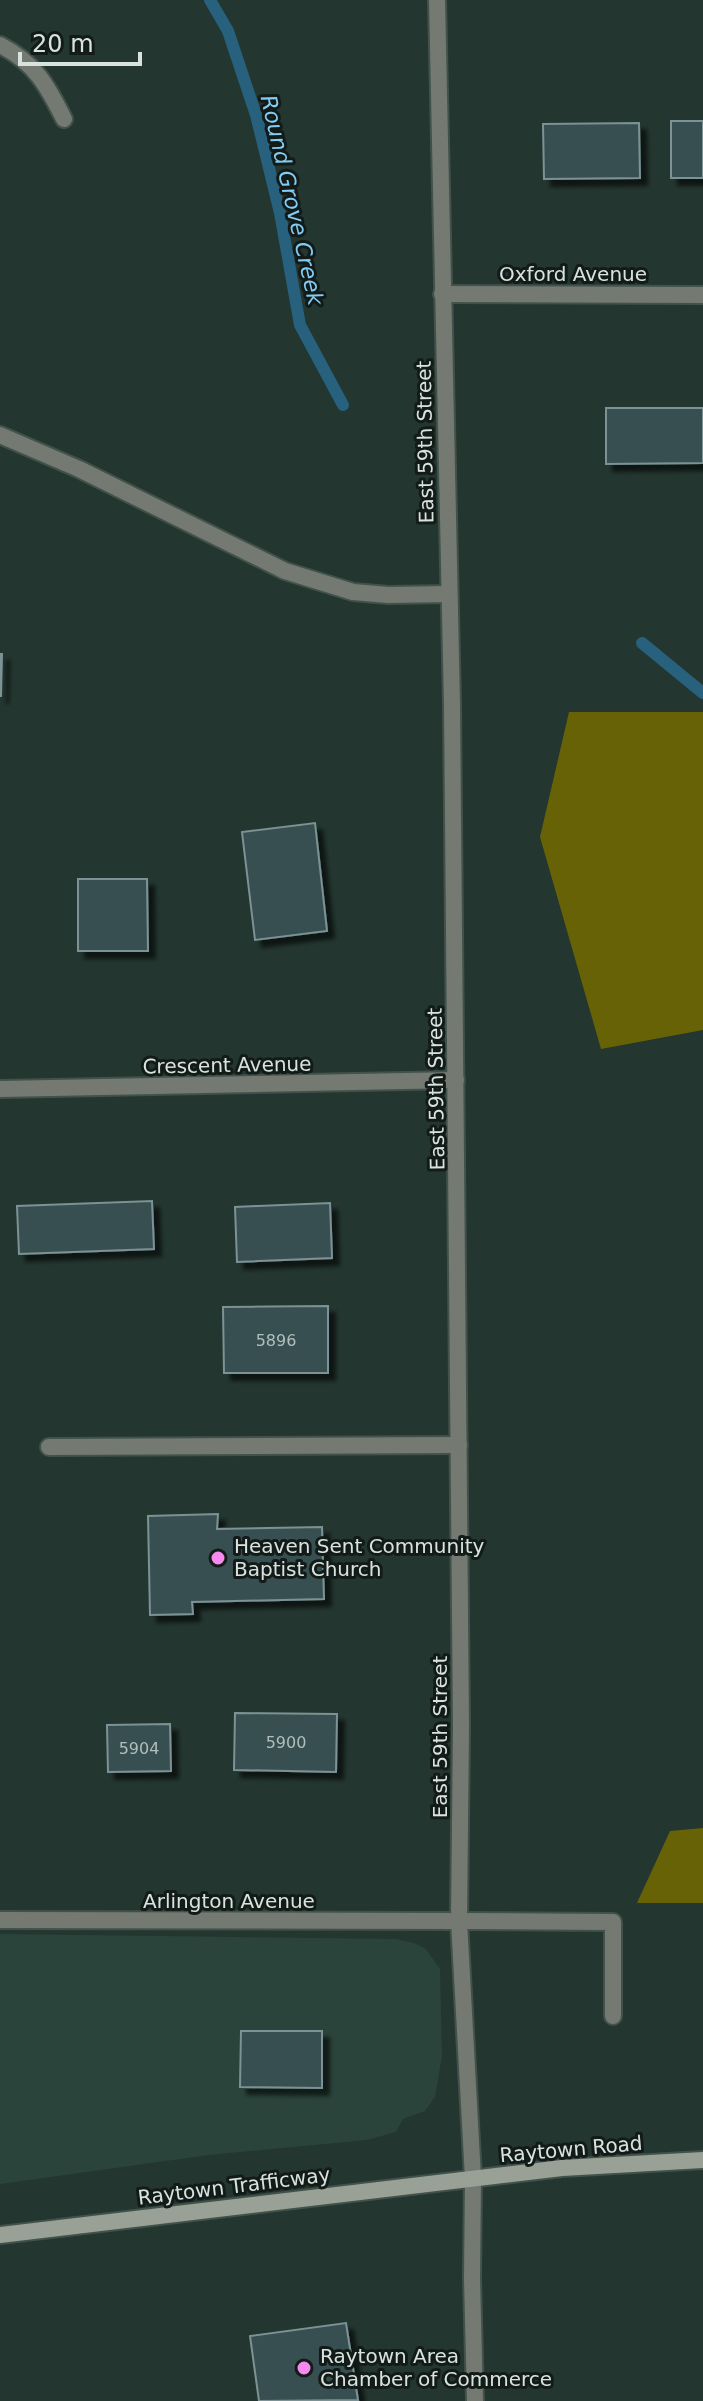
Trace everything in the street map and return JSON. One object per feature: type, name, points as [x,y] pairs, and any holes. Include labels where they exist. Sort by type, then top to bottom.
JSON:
[{"type":"main road","name":"Raytown Road","points":[[473,2178],[562,2168],[703,2160]]},
{"type":"main road","name":"Raytown Trafficway","points":[[0,2235],[473,2178]]},
{"type":"street","name":"East 59th Street","points":[[437,0],[456,1080],[461,1727],[459,1921],[473,2178]]},
{"type":"street","points":[[0,45],[18,54],[45,80],[64,119]]},
{"type":"street","name":"Oxford Avenue","points":[[442,294],[703,295]]},
{"type":"street","points":[[0,435],[93,476],[285,571],[353,592],[449,594]]},
{"type":"street","name":"Crescent Avenue","points":[[0,1089],[456,1080]]},
{"type":"street","points":[[49,1447],[459,1445]]},
{"type":"street","name":"Arlington Avenue","points":[[0,1920],[613,1922],[613,2016]]},
{"type":"street","name":"Raytown Road","points":[[473,2178],[475,2401]]},
{"type":"shaded area","points":[[569,712],[703,712],[703,1030],[601,1049],[540,837]]},
{"type":"shaded area","points":[[703,1828],[703,1903],[637,1903],[670,1831]]},
{"type":"shaded area","points":[[0,1934],[396,1939],[414,1943],[426,1949],[440,1969],[442,2056],[435,2097],[425,2111],[403,2119],[396,2132],[367,2140],[209,2155],[0,2184]]},
{"type":"building","points":[[671,121],[703,121],[703,178],[671,178]]},
{"type":"building","points":[[639,123],[640,178],[544,179],[543,124]]},
{"type":"building","points":[[606,408],[703,408],[703,463],[606,464]]},
{"type":"building","points":[[2,654],[1,696],[0,696]]},
{"type":"building","points":[[315,823],[327,931],[255,940],[242,832]]},
{"type":"building","points":[[78,879],[147,879],[148,951],[78,951]]},
{"type":"building","points":[[152,1201],[154,1249],[19,1254],[17,1206]]},
{"type":"building","points":[[330,1203],[332,1258],[237,1262],[235,1207]]},
{"type":"building","points":[[328,1306],[328,1373],[224,1373],[223,1307]]},
{"type":"building","points":[[218,1514],[217,1529],[322,1527],[324,1599],[192,1602],[193,1614],[150,1615],[148,1516]]},
{"type":"building","points":[[235,1713],[337,1714],[336,1772],[234,1770]]},
{"type":"building","points":[[170,1724],[171,1771],[108,1772],[107,1725]]},
{"type":"building","points":[[241,2031],[322,2031],[322,2088],[240,2087]]},
{"type":"building","name":"Raytown Area Chamber of Commerce","points":[[346,2323],[358,2400],[259,2401],[250,2336]]},
{"type":"waterway","name":"Round Grove Creek","points":[[210,0],[228,31],[256,115],[280,213],[300,325],[343,405]]},
{"type":"waterway","name":"Round Grove Creek","points":[[642,643],[703,693]]},
{"type":"place","name":"Heaven Sent Community Baptist Church","points":[[218,1558]]},
{"type":"place","name":"Raytown Area Chamber of Commerce","points":[[304,2368]]}]
